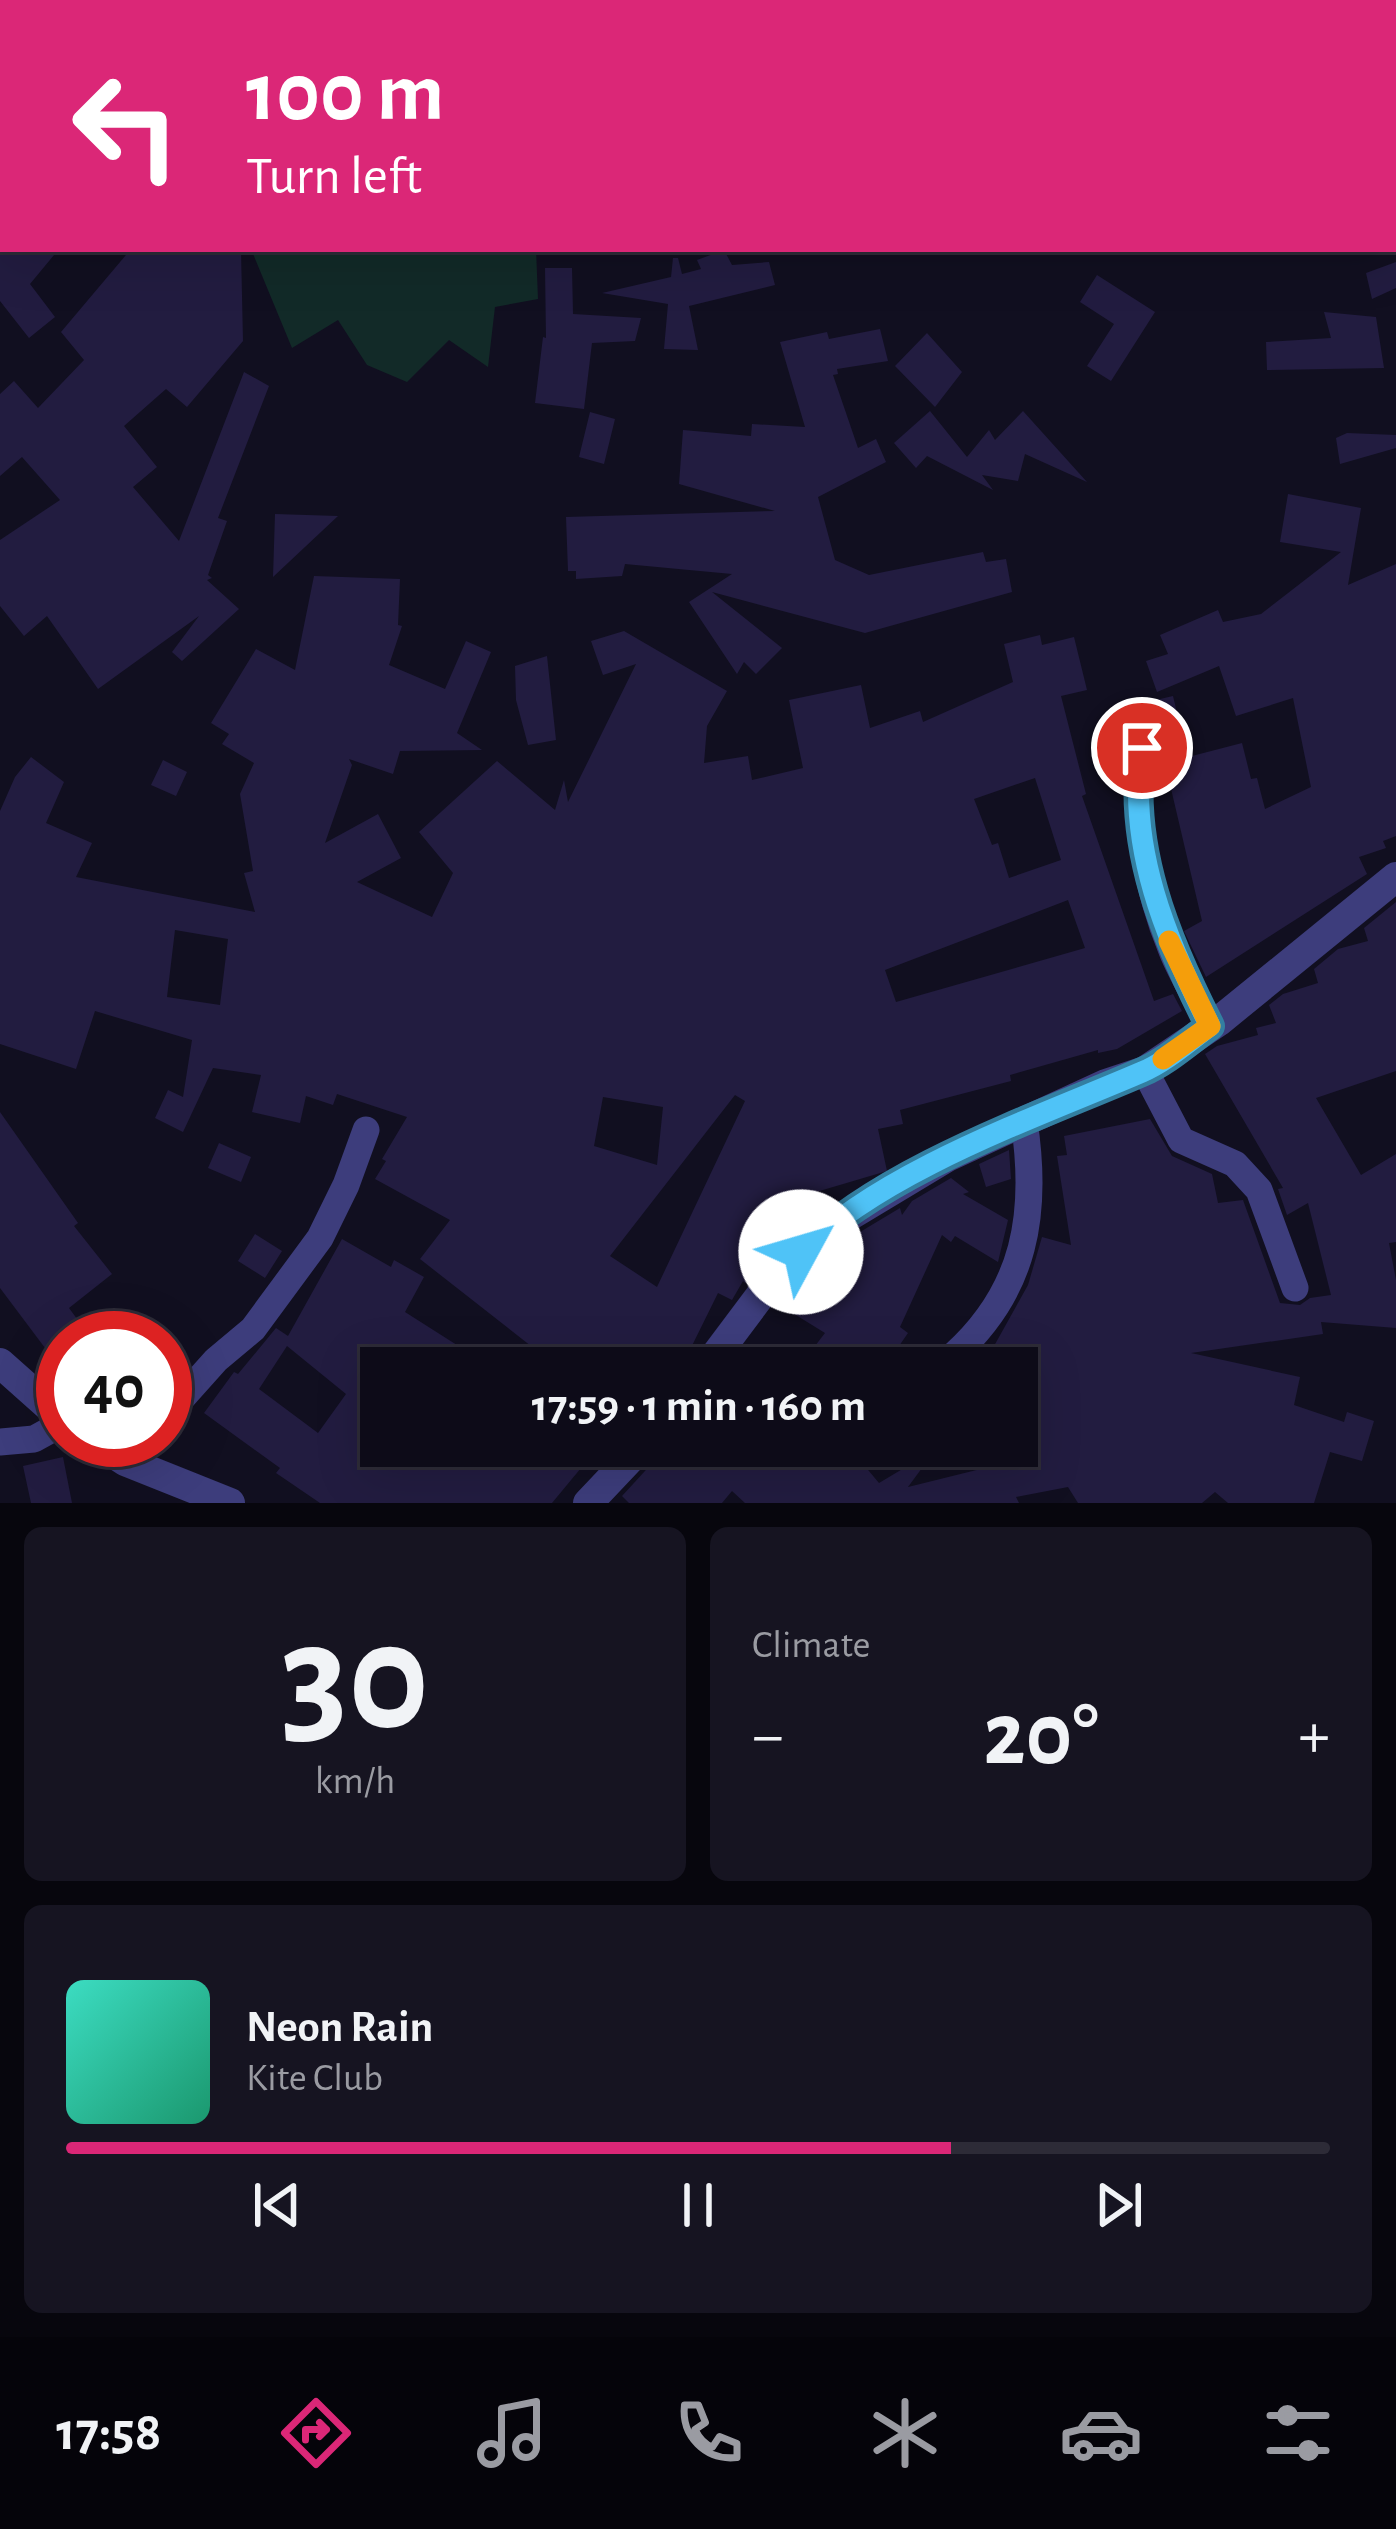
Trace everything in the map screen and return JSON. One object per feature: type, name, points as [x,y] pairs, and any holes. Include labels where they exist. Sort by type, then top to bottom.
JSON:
[{"type":"street","points":[[1142,748],[1139,814],[1156,900],[1172,952],[1210,1026]]},
{"type":"street","points":[[722,1347],[772,1280],[821,1233],[949,1156],[1145,1071],[1210,1026],[1396,877]]},
{"type":"street","points":[[1145,1071],[1181,1140],[1235,1164],[1258,1190],[1295,1288]]},
{"type":"street","points":[[962,1347],[984,1323],[1019,1259],[1031,1192],[1024,1121]]},
{"type":"street","points":[[192,1387],[253,1329],[320,1238],[366,1130]]},
{"type":"street","points":[[0,1363],[36,1396]]},
{"type":"street","points":[[0,1442],[36,1438]]},
{"type":"street","points":[[165,1467],[230,1503]]},
{"type":"street","points":[[588,1503],[621,1467]]},
{"type":"green space","points":[[252,252],[536,252],[538,299],[495,307],[488,367],[449,340],[407,382],[367,365],[338,320],[292,348]]},
{"type":"building","points":[[0,252],[57,252],[30,284],[55,317],[29,338],[0,301]]},
{"type":"building","points":[[128,252],[241,252],[243,341],[187,407],[166,389],[124,426],[157,467],[133,487],[179,541],[244,372],[269,386],[218,518],[227,521],[208,575],[212,578],[207,580],[239,609],[182,661],[172,652],[199,616],[98,689],[47,616],[24,636],[0,606],[0,540],[60,500],[22,457],[0,476],[0,394],[14,381],[38,408],[84,360],[61,332]]},
{"type":"building","points":[[725,252],[732,265],[769,262],[775,285],[689,306],[698,350],[664,349],[668,304],[602,293],[671,277],[673,258],[678,258],[682,274],[701,269],[697,260]]},
{"type":"building","points":[[1396,262],[1396,288],[1372,299],[1366,273]]},
{"type":"building","points":[[545,268],[572,268],[573,314],[641,318],[635,341],[592,343],[584,409],[535,403],[546,338]]},
{"type":"building","points":[[1097,275],[1155,312],[1111,381],[1087,366],[1114,324],[1080,302]]},
{"type":"building","points":[[1324,312],[1376,317],[1384,368],[1267,370],[1266,342],[1331,338]]},
{"type":"building","points":[[880,329],[888,361],[837,369],[838,374],[833,375],[858,448],[876,439],[886,462],[818,497],[835,560],[869,575],[983,552],[986,562],[1006,559],[1012,592],[865,633],[712,592],[782,648],[756,674],[744,662],[737,674],[689,602],[732,574],[625,564],[622,576],[576,579],[576,571],[568,571],[566,517],[775,511],[679,484],[683,430],[751,436],[752,424],[805,427],[780,342],[827,332],[829,339]]},
{"type":"building","points":[[927,333],[962,372],[935,407],[895,366]]},
{"type":"building","points":[[930,411],[967,457],[989,430],[995,440],[1023,411],[1087,482],[1025,454],[1018,481],[982,475],[993,490],[927,456],[916,468],[894,443]]},
{"type":"building","points":[[590,412],[615,419],[604,464],[579,457]]},
{"type":"building","points":[[1347,433],[1396,435],[1396,448],[1340,464],[1336,438]]},
{"type":"building","points":[[1288,494],[1361,508],[1348,585],[1396,564],[1396,836],[1383,841],[1386,848],[1359,857],[1367,874],[1206,977],[1184,931],[1202,921],[1165,763],[1242,743],[1265,809],[1311,787],[1293,698],[1236,716],[1219,666],[1157,692],[1146,661],[1168,654],[1160,635],[1218,610],[1223,622],[1261,614],[1341,552],[1280,542]]},
{"type":"building","points":[[275,514],[338,516],[273,577]]},
{"type":"building","points":[[314,576],[400,579],[398,625],[402,626],[389,665],[445,689],[466,641],[491,652],[457,733],[482,750],[400,751],[393,774],[349,759],[352,765],[325,843],[378,814],[401,858],[357,882],[432,917],[453,873],[419,832],[497,761],[555,810],[564,780],[568,802],[636,664],[603,675],[591,641],[624,631],[727,691],[707,726],[704,763],[748,756],[752,780],[803,768],[789,700],[861,685],[870,728],[920,711],[923,722],[1013,682],[1004,644],[1040,635],[1042,645],[1074,637],[1087,690],[1061,696],[1086,794],[1082,796],[1154,1001],[1173,994],[1182,1011],[1117,1049],[1098,1050],[1010,1075],[1011,1081],[900,1110],[903,1124],[878,1129],[887,1171],[779,1203],[768,1249],[773,1252],[743,1281],[732,1300],[718,1293],[691,1347],[532,1347],[420,1259],[450,1220],[375,1179],[407,1117],[337,1094],[333,1105],[306,1096],[300,1123],[252,1112],[261,1075],[213,1068],[183,1132],[155,1118],[168,1090],[183,1097],[192,1040],[95,1011],[76,1069],[0,1044],[0,811],[15,777],[31,757],[64,782],[46,823],[92,843],[76,877],[255,912],[244,873],[253,871],[240,794],[254,763],[222,744],[229,734],[211,723],[256,649],[295,670]],"holes":[[[1035,778],[1061,860],[1009,878],[998,843],[992,845],[974,799]],[[1068,900],[1085,948],[896,1002],[885,970]],[[175,930],[228,939],[220,1005],[167,997]],[[735,1095],[745,1101],[657,1287],[610,1256]],[[603,1097],[663,1107],[657,1165],[594,1146]]]},
{"type":"building","points":[[547,656],[556,740],[528,745],[516,700],[515,666]]},
{"type":"building","points":[[1173,696],[1185,747],[1160,753],[1158,740],[1146,731],[1139,704]]},
{"type":"building","points":[[163,760],[187,772],[176,796],[151,785]]},
{"type":"building","points":[[1396,902],[1396,1071],[1316,1098],[1361,1175],[1396,1154],[1396,1242],[1389,1243],[1396,1280],[1396,1328],[1321,1322],[1323,1334],[1191,1353],[1300,1377],[1294,1405],[1344,1422],[1347,1412],[1374,1421],[1362,1461],[1330,1452],[1314,1503],[1228,1503],[1215,1492],[1202,1503],[1078,1503],[1068,1487],[1016,1497],[1019,1503],[745,1503],[732,1491],[722,1503],[629,1503],[622,1496],[649,1467],[866,1467],[879,1483],[906,1467],[923,1467],[908,1487],[989,1467],[1038,1467],[1038,1347],[993,1347],[1028,1285],[1042,1237],[1071,1245],[1057,1156],[1067,1155],[1064,1136],[1150,1119],[1172,1156],[1212,1174],[1218,1203],[1243,1200],[1280,1303],[1300,1305],[1331,1295],[1308,1203],[1287,1215],[1278,1189],[1283,1188],[1205,1054],[1258,1035],[1256,1028],[1276,1023],[1269,1005],[1283,994],[1318,983],[1314,969],[1338,949],[1368,941],[1364,928]]},
{"type":"building","points":[[0,1112],[78,1223],[74,1226],[112,1274],[69,1308],[71,1311],[36,1311],[36,1336],[0,1288]]},
{"type":"building","points":[[219,1143],[251,1157],[241,1182],[208,1168]]},
{"type":"building","points":[[1009,1150],[1011,1179],[986,1187],[979,1164]]},
{"type":"building","points":[[951,1178],[969,1192],[963,1194],[1008,1220],[998,1262],[955,1236],[951,1242],[942,1235],[900,1327],[908,1333],[900,1347],[814,1347],[825,1333],[778,1304],[807,1274],[814,1278],[836,1247],[851,1252],[860,1232],[900,1208],[902,1215],[912,1201]]},
{"type":"building","points":[[255,1234],[282,1251],[265,1278],[238,1261]]},
{"type":"building","points":[[342,1239],[391,1267],[394,1260],[424,1277],[405,1312],[460,1347],[360,1347],[360,1467],[582,1467],[552,1503],[320,1503],[204,1413],[234,1372],[238,1374],[276,1328],[288,1336]],"holes":[[[287,1346],[346,1394],[318,1433],[259,1389]]]},
{"type":"building","points":[[23,1466],[65,1467],[72,1503],[31,1503]]},
{"type":"slow traffic","points":[[1163,1059],[1210,1026],[1169,941]]},
{"type":"route","points":[[801,1252],[855,1210],[949,1156],[1145,1071],[1210,1026],[1172,952],[1156,900],[1139,814],[1142,748]]}]
